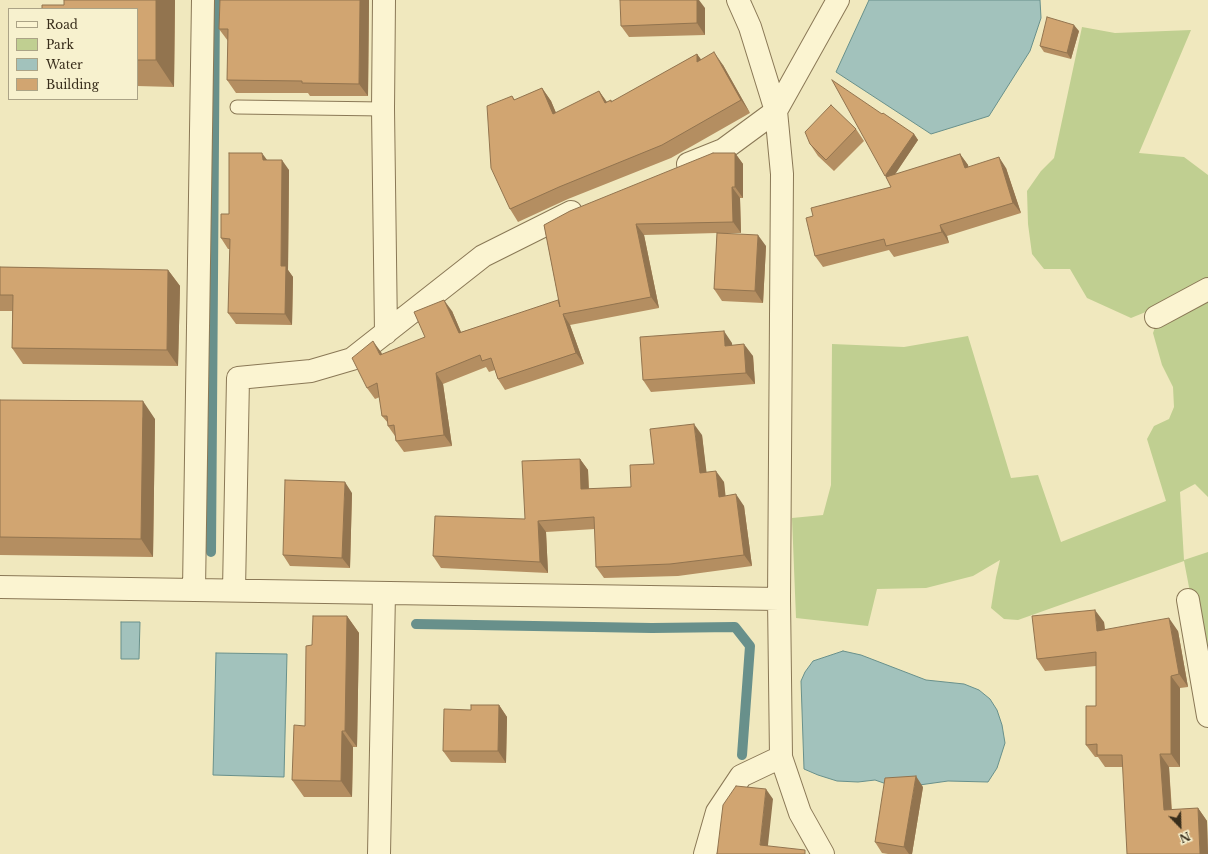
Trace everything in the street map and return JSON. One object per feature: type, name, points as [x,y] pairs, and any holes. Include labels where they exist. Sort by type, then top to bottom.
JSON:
[{"type":"street","points":[[194,589],[203,0]]},
{"type":"street","points":[[384,0],[383,109],[386,333]]},
{"type":"street","points":[[738,0],[750,26],[776,110],[782,174],[779,599],[782,757],[800,813],[824,854]]},
{"type":"street","points":[[673,170],[723,150],[776,110],[838,0]]},
{"type":"street","points":[[234,590],[238,378],[311,370],[352,359],[484,256],[587,206]]},
{"type":"street","points":[[1156,317],[1208,289]]},
{"type":"street","points":[[0,586],[779,599]]},
{"type":"street","points":[[379,854],[384,592]]},
{"type":"street","points":[[1188,600],[1208,716]]},
{"type":"street","points":[[705,854],[717,812],[741,776],[782,757]]},
{"type":"lane","points":[[237,108],[383,109]]},
{"type":"green space","points":[[1082,27],[1115,33],[1191,30],[1139,153],[1184,157],[1208,175],[1208,280],[1153,309],[1131,318],[1087,298],[1070,269],[1044,269],[1032,254],[1028,224],[1027,191],[1041,171],[1054,158]]},
{"type":"green space","points":[[1208,298],[1208,497],[1195,484],[1180,492],[1184,560],[1208,552],[1208,686],[1184,561],[1018,620],[1004,619],[991,608],[1000,560],[973,576],[926,588],[877,589],[868,626],[796,618],[792,518],[823,515],[831,485],[832,344],[904,347],[968,336],[1011,478],[1038,475],[1061,542],[1166,501],[1147,439],[1154,426],[1169,419],[1174,407],[1173,387],[1162,365],[1153,333],[1156,325]]},
{"type":"water","points":[[869,0],[1040,0],[1041,18],[1030,51],[989,116],[931,134],[836,72]]},
{"type":"water","points":[[121,622],[140,622],[139,659],[121,659]]},
{"type":"water","points":[[843,651],[861,655],[926,680],[964,684],[979,690],[990,699],[997,710],[1002,725],[1005,743],[997,768],[988,782],[948,781],[898,788],[875,780],[858,782],[837,781],[804,769],[801,681],[805,672],[813,661]]},
{"type":"water","points":[[216,653],[287,654],[284,777],[213,775]]},
{"type":"building","points":[[64,0],[156,0],[156,60],[138,60],[138,8],[42,8],[42,5],[64,5]]},
{"type":"building","points":[[220,0],[360,0],[359,84],[302,83],[302,81],[227,80],[228,29],[219,29]]},
{"type":"building","points":[[620,0],[697,0],[697,23],[621,26]]},
{"type":"building","points":[[1047,17],[1074,25],[1067,53],[1040,46]]},
{"type":"building","points":[[714,52],[741,100],[662,145],[559,187],[510,209],[491,168],[487,106],[512,96],[514,100],[542,88],[553,114],[599,91],[605,103],[611,100],[611,102],[697,54],[697,62]]},
{"type":"building","points":[[832,80],[914,134],[885,176]]},
{"type":"building","points":[[831,105],[856,129],[826,160],[810,144],[805,132]]},
{"type":"building","points":[[229,153],[262,153],[263,160],[282,160],[281,266],[286,266],[285,314],[228,313],[230,239],[221,238],[221,214],[229,214]]},
{"type":"building","points":[[713,153],[735,153],[735,187],[732,187],[733,222],[636,224],[651,297],[563,314],[576,353],[498,379],[491,358],[482,361],[480,355],[436,373],[444,435],[396,441],[394,425],[388,426],[387,416],[382,416],[377,383],[367,388],[352,358],[373,341],[380,355],[425,337],[414,312],[444,300],[459,333],[558,300],[560,307],[544,225],[570,211]]},
{"type":"building","points":[[960,154],[965,168],[999,157],[1013,203],[940,225],[942,232],[886,246],[884,239],[815,256],[806,218],[813,216],[811,208],[891,187],[886,177]]},
{"type":"building","points":[[717,233],[758,235],[755,291],[714,289]]},
{"type":"building","points":[[0,267],[168,270],[167,350],[12,348],[13,295],[0,295]]},
{"type":"building","points":[[724,331],[725,346],[744,344],[746,373],[643,380],[640,337]]},
{"type":"building","points":[[0,400],[143,401],[141,539],[0,537]]},
{"type":"building","points":[[694,424],[700,473],[716,471],[719,497],[736,494],[744,555],[670,564],[596,567],[594,517],[538,521],[540,562],[433,556],[435,516],[525,519],[522,461],[580,459],[581,489],[631,487],[630,465],[654,464],[650,429]]},
{"type":"building","points":[[285,480],[345,482],[342,558],[283,555]]},
{"type":"building","points":[[1095,610],[1097,631],[1169,618],[1179,674],[1171,676],[1171,754],[1160,754],[1164,810],[1198,808],[1200,854],[1127,854],[1122,755],[1097,755],[1097,744],[1086,745],[1086,706],[1096,706],[1096,652],[1037,659],[1032,616]]},
{"type":"building","points":[[313,616],[347,616],[345,731],[342,731],[341,781],[292,780],[294,725],[305,726],[306,646],[312,645]]},
{"type":"building","points":[[471,705],[499,705],[498,751],[443,751],[444,709],[471,710]]},
{"type":"building","points":[[916,776],[904,847],[875,842],[885,778]]},
{"type":"building","points":[[736,786],[766,789],[760,845],[805,850],[805,854],[717,854],[723,805]]},
{"type":"waterway","points":[[211,552],[215,0]]},
{"type":"waterway","points":[[416,624],[652,628],[735,627],[750,646],[742,755]]}]
